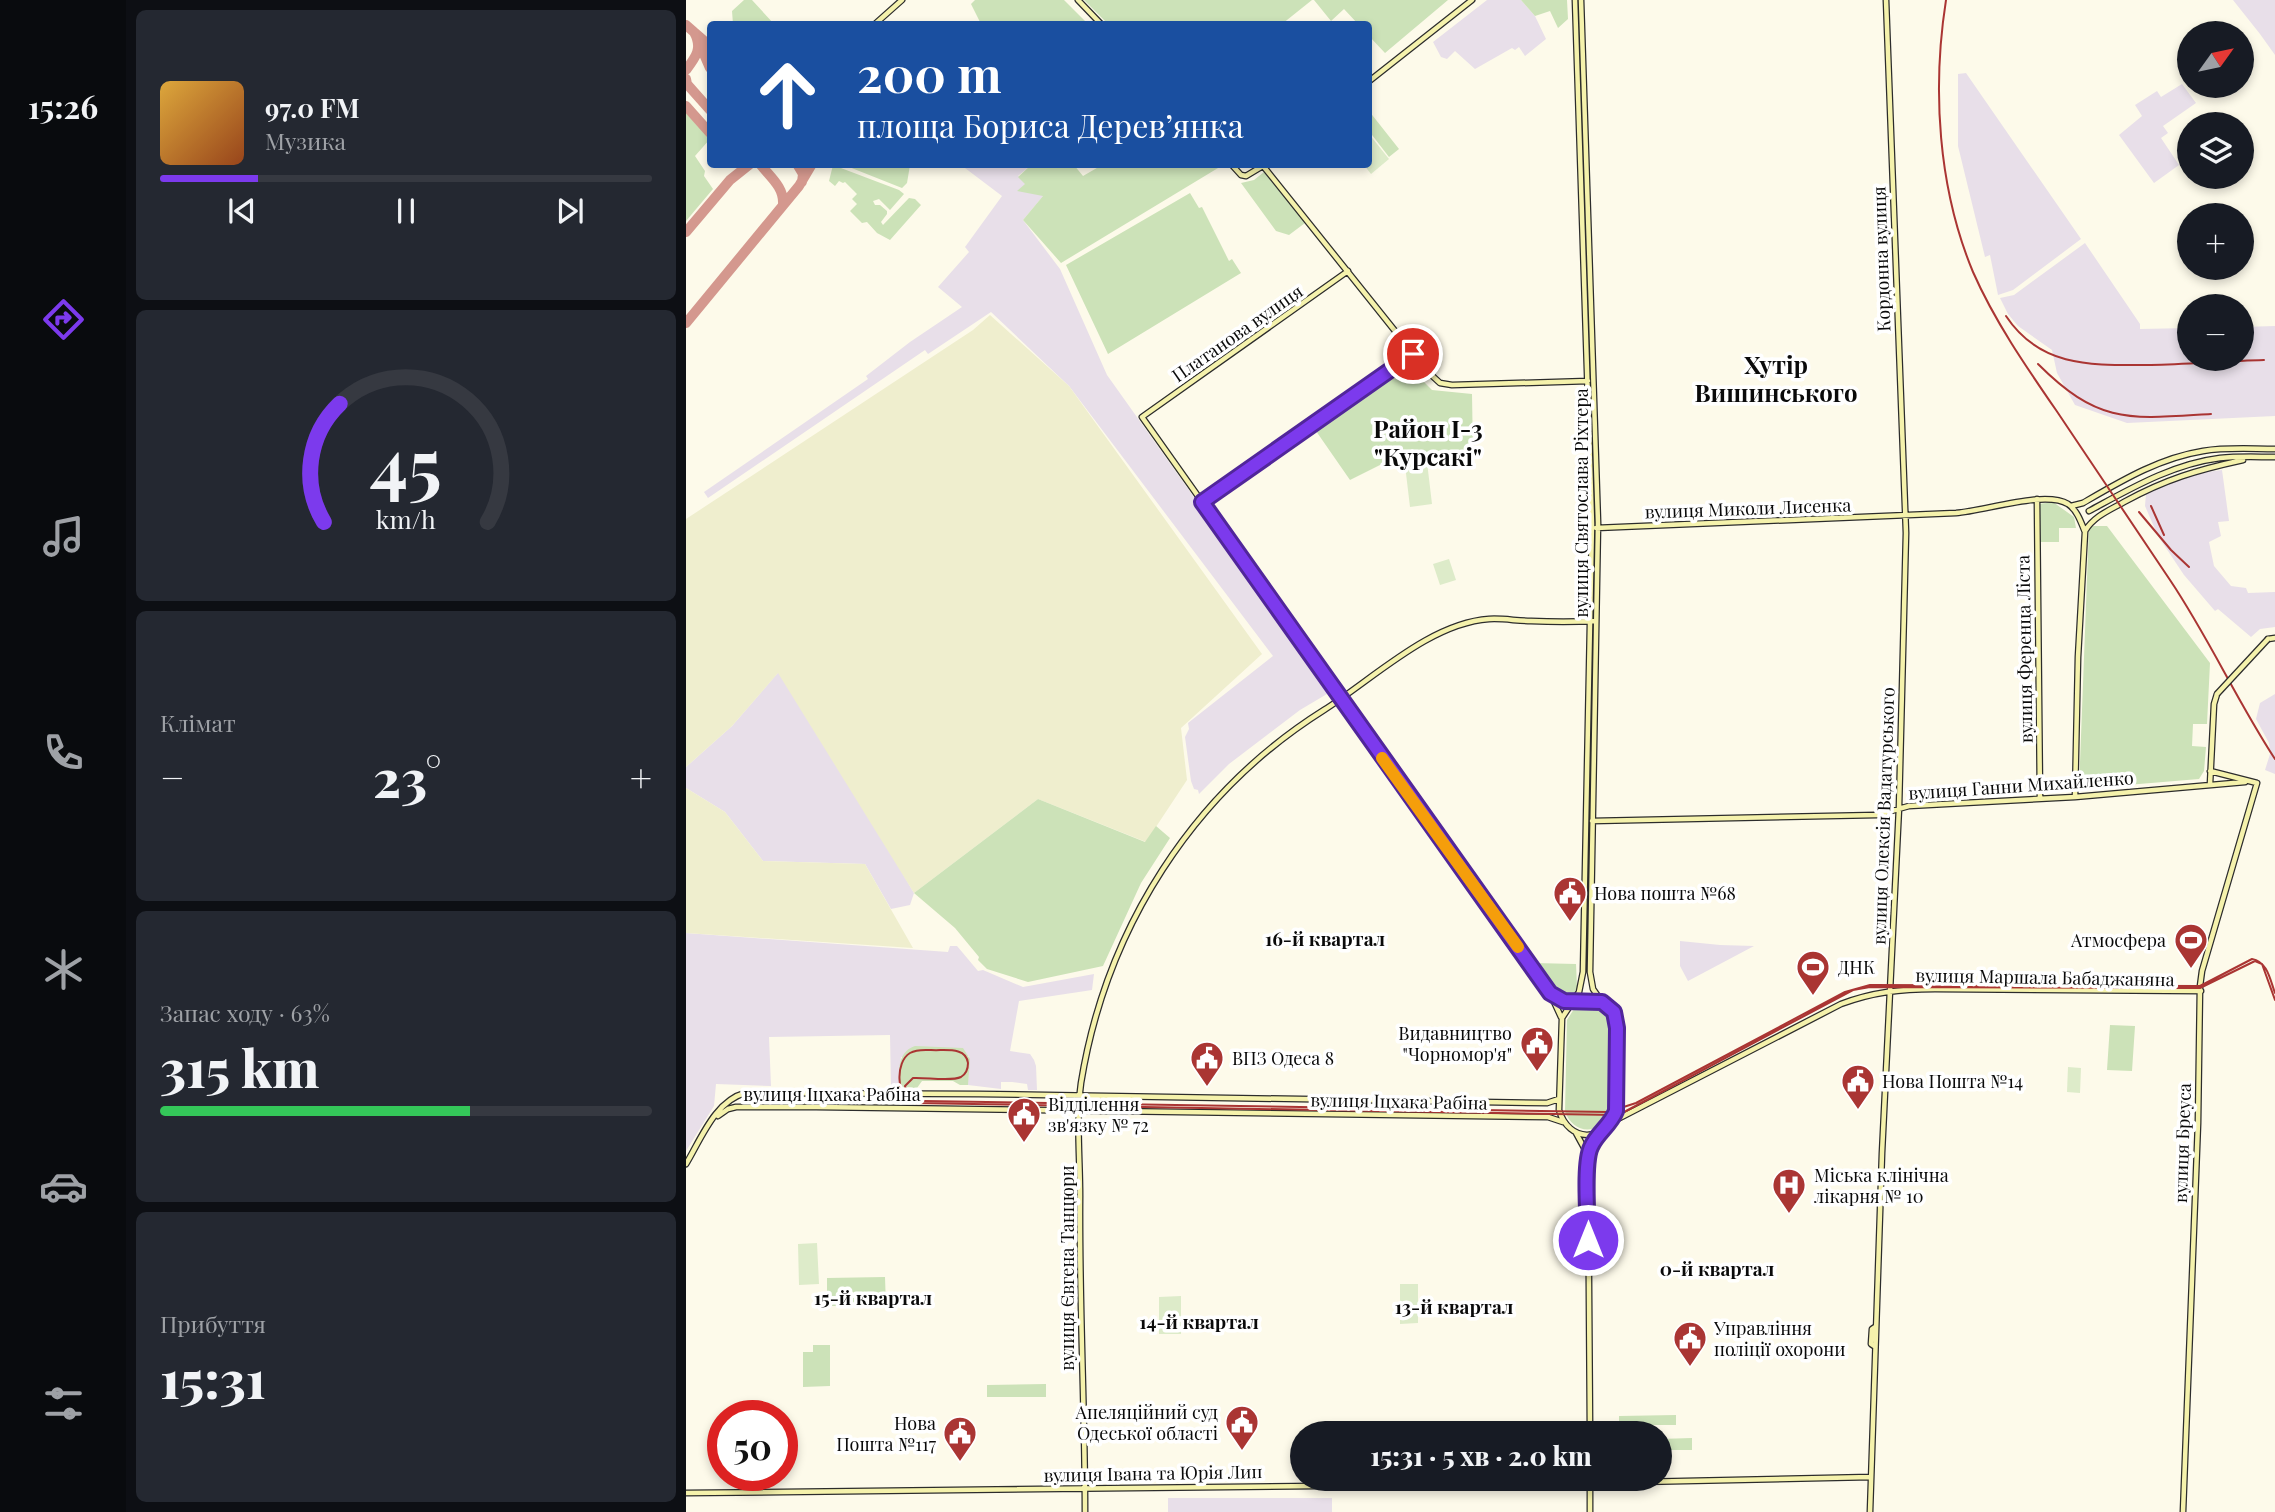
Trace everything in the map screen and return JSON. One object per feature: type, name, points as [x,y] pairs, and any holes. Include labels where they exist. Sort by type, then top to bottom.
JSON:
[{"type":"street","points":[[878,21],[902,0]]},
{"type":"street","points":[[1078,0],[1098,21]]},
{"type":"street","points":[[1372,79],[1472,0]]},
{"type":"street","name":"вулиця Святослава Ріхтера","points":[[1575,0],[1595,528]]},
{"type":"street","name":"вулиця Святослава Ріхтера","points":[[1581,0],[1595,528],[1590,972],[1593,989],[1602,1002],[1614,1012],[1617,1020],[1617,1098],[1611,1123]]},
{"type":"street","name":"Кордонна вулиця","points":[[1886,0],[1906,516]]},
{"type":"street","points":[[1235,168],[1246,176],[1261,168]]},
{"type":"street","points":[[1267,168],[1413,354],[1440,383],[1452,385],[1588,381]]},
{"type":"street","name":"Платанова вулиця","points":[[1202,502],[1142,417],[1348,271]]},
{"type":"street","points":[[1413,354],[1202,502],[1550,993],[1562,1017],[1559,1113],[1563,1122],[1575,1132],[1588,1155]]},
{"type":"street","points":[[2071,506],[2087,501],[2150,467],[2178,457],[2206,450],[2275,449]]},
{"type":"street","points":[[2075,797],[2078,657],[2085,532],[2094,519],[2149,488],[2183,474],[2256,457]]},
{"type":"street","points":[[2089,511],[2168,471],[2220,458],[2275,457]]},
{"type":"street","points":[[2037,499],[2057,500],[2071,506],[2085,532]]},
{"type":"street","name":"вулиця Миколи Лисенка","points":[[1595,528],[1972,512],[2037,499]]},
{"type":"street","name":"вулиця Ференца Ліста","points":[[2037,499],[2040,799]]},
{"type":"street","points":[[2087,501],[2094,519]]},
{"type":"street","name":"вулиця Олексія Вадатурського","points":[[1870,1512],[1874,1346],[1899,808],[1906,516]]},
{"type":"street","name":"вулиця Євгена Танцюри","points":[[1084,1512],[1080,1096],[1091,1034],[1105,988],[1128,929],[1156,877],[1196,820],[1225,789],[1281,740],[1439,631],[1490,618],[1594,621]]},
{"type":"street","points":[[2210,784],[2214,704],[2217,694],[2268,639],[2275,638]]},
{"type":"street","name":"вулиця Ганни Михайленко","points":[[2210,771],[2257,783]]},
{"type":"street","name":"вулиця Ганни Михайленко","points":[[1590,821],[1877,815],[1909,806],[2075,797],[2250,781]]},
{"type":"street","name":"вулиця Бреуса","points":[[2183,1512],[2198,1123],[2200,991],[2203,971],[2257,783]]},
{"type":"street","name":"вулиця Святослава Ріхтера","points":[[1562,1017],[1579,992],[1583,972],[1590,821]]},
{"type":"street","points":[[1590,1421],[1588,1155],[1597,1137],[1611,1123],[1841,1004],[1889,990]]},
{"type":"street","name":"вулиця Маршала Бабаджаняна","points":[[1889,990],[2200,991]]},
{"type":"street","points":[[1550,993],[1573,1002],[1602,1002]]},
{"type":"street","name":"вулиця Іцхака Рабіна","points":[[712,1121],[723,1105],[741,1094],[905,1093],[1547,1104],[1559,1099]]},
{"type":"street","points":[[739,1107],[734,1102],[741,1094]]},
{"type":"street","name":"вулиця Іцхака Рабіна","points":[[712,1121],[724,1111],[739,1107],[1548,1117],[1563,1122]]},
{"type":"street","points":[[686,1164],[712,1121]]},
{"type":"street","points":[[1575,1132],[1591,1135],[1605,1129]]},
{"type":"street","name":"вулиця Івана та Юрія Лип","points":[[1672,1480],[1871,1477]]},
{"type":"street","name":"вулиця Івана та Юрія Лип","points":[[686,1493],[1290,1485]]},
{"type":"street","points":[[1590,1491],[1590,1512]]},
{"type":"shaded area","points":[[1487,0],[1521,0],[1535,16],[1546,39],[1525,56],[1519,47],[1515,50],[1512,48],[1475,69],[1455,51],[1447,59],[1441,57],[1433,42]]},
{"type":"shaded area","points":[[2233,0],[2275,0],[2275,55],[2254,26],[2254,21],[2250,21]]},
{"type":"shaded area","points":[[1966,73],[2081,239],[2013,290],[1998,295],[1990,255],[1985,257],[1958,146],[1958,74]]},
{"type":"shaded area","points":[[2177,87],[2177,98],[2192,98],[2196,103],[2183,112],[2177,112],[2177,116],[2163,126],[2168,133],[2161,138],[2177,162],[2177,166],[2154,183],[2119,135],[2142,116],[2135,105],[2157,91],[2161,97]]},
{"type":"shaded area","points":[[965,168],[1027,168],[1018,176],[1044,195],[1023,220],[1060,269],[1107,375],[1332,691],[1300,710],[1229,764],[1199,794],[1191,781],[1185,737],[1189,729],[1188,723],[1273,656],[1069,386],[991,312],[928,354],[925,350],[708,498],[704,492],[868,379],[866,376],[910,342],[962,307],[938,287],[969,252],[965,247],[1002,196]]},
{"type":"shaded area","points":[[2085,243],[2140,324],[2140,329],[2177,328],[2177,371],[2254,371],[2254,327],[2275,326],[2275,416],[2127,423],[2075,405],[2057,373],[2052,350],[2018,326],[2008,314],[2000,298],[2014,295]]},
{"type":"shaded area","points":[[2222,470],[2229,521],[2218,522],[2221,536],[2209,542],[2214,566],[2231,586],[2246,588],[2248,593],[2275,592],[2275,627],[2260,629],[2251,637],[2218,609],[2215,611],[2184,575],[2158,536],[2145,506],[2146,493],[2162,484],[2184,475]]},
{"type":"shaded area","points":[[782,668],[914,893],[910,905],[891,909],[865,864],[763,861],[725,812],[686,788],[686,767],[732,726]]},
{"type":"shaded area","points":[[2275,694],[2275,774],[2265,770],[2270,754],[2269,743],[2256,719],[2260,703]]},
{"type":"shaded area","points":[[686,933],[948,952],[950,946],[957,946],[978,971],[983,970],[1023,987],[1094,974],[1092,990],[1019,1001],[1010,1051],[1030,1054],[1036,1066],[1037,1090],[1028,1090],[1027,1084],[1012,1082],[1001,1082],[1001,1089],[968,1085],[969,1056],[901,1057],[899,1085],[891,1087],[890,1035],[769,1037],[771,1086],[716,1084],[714,1106],[686,1151]]},
{"type":"shaded area","points":[[1680,941],[1754,946],[1688,981],[1680,966]]},
{"type":"shaded area","points":[[1168,1498],[1332,1498],[1332,1512],[1168,1512]]},
{"type":"green space","points":[[744,0],[752,0],[771,21],[733,21],[732,11]]},
{"type":"green space","points":[[975,0],[1064,0],[1085,21],[980,21],[971,4]]},
{"type":"green space","points":[[1084,0],[1312,0],[1286,21],[1105,21]]},
{"type":"green space","points":[[1314,0],[1448,0],[1385,53],[1372,39],[1372,21],[1355,21],[1344,9],[1331,21]]},
{"type":"green space","points":[[1521,0],[1567,0],[1568,19],[1558,28],[1550,11],[1535,16]]},
{"type":"green space","points":[[686,113],[707,136],[707,142],[695,156],[713,189],[686,221]]},
{"type":"green space","points":[[1372,115],[1399,149],[1389,157],[1372,135]]},
{"type":"green space","points":[[1372,138],[1389,159],[1371,174],[1366,168],[1372,168]]},
{"type":"green space","points":[[832,168],[841,168],[904,194],[890,210],[879,199],[873,201],[887,211],[881,222],[883,225],[909,198],[915,199],[921,205],[890,240],[877,233],[867,222],[862,223],[850,211],[857,204],[852,199],[857,194],[845,182],[839,181],[835,186],[829,181]]},
{"type":"green space","points":[[852,168],[910,168],[907,183],[902,188]]},
{"type":"green space","points":[[1028,168],[1076,168],[1083,176],[1097,168],[1218,168],[1061,263],[1023,220],[1043,196],[1017,191],[1025,184],[1018,177]]},
{"type":"green space","points":[[1264,172],[1305,223],[1289,235],[1276,231],[1241,183],[1254,180]]},
{"type":"green space","points":[[1190,193],[1199,208],[1202,207],[1229,261],[1232,259],[1241,273],[1108,354],[1066,265]]},
{"type":"green space","points":[[990,315],[1069,386],[1262,654],[1181,728],[1187,780],[1146,842],[1038,799],[914,893],[778,673],[732,726],[686,767],[686,519],[973,330]]},
{"type":"green space","points":[[1402,360],[1432,390],[1472,394],[1473,454],[1402,454],[1350,480],[1316,431]]},
{"type":"green space","points":[[1427,462],[1432,504],[1410,507],[1405,465]]},
{"type":"green space","points":[[2053,502],[2074,517],[2076,528],[2059,528],[2059,542],[2040,542],[2039,504]]},
{"type":"green space","points":[[2089,526],[2107,526],[2210,663],[2207,724],[2193,724],[2192,746],[2206,747],[2204,771],[2199,779],[2079,789]]},
{"type":"green space","points":[[1449,559],[1456,580],[1440,585],[1433,564]]},
{"type":"green space","points":[[686,788],[725,812],[763,861],[865,864],[913,948],[686,933]]},
{"type":"green space","points":[[1038,799],[1145,842],[1156,826],[1170,838],[1141,883],[1103,966],[1028,982],[987,969],[955,928],[914,893]]},
{"type":"green space","points":[[1534,963],[1576,964],[1577,987],[1574,994],[1563,999],[1552,992]]},
{"type":"green space","points":[[1586,1003],[1602,1008],[1611,1022],[1608,1114],[1604,1121],[1592,1129],[1579,1128],[1573,1124],[1565,1111],[1567,1020],[1574,1009]]},
{"type":"green space","points":[[2110,1025],[2135,1026],[2132,1071],[2107,1070]]},
{"type":"green space","points":[[915,1046],[963,1048],[970,1059],[968,1085],[953,1081],[922,1081],[917,1088],[899,1087],[902,1057]]},
{"type":"green space","points":[[2068,1067],[2081,1068],[2080,1093],[2067,1092]]},
{"type":"green space","points":[[817,1243],[819,1284],[799,1285],[798,1244]]},
{"type":"green space","points":[[885,1277],[886,1306],[827,1306],[827,1278]]},
{"type":"green space","points":[[1400,1284],[1418,1284],[1418,1323],[1400,1324]]},
{"type":"green space","points":[[1181,1296],[1181,1334],[1159,1334],[1159,1297]]},
{"type":"green space","points":[[813,1345],[830,1345],[830,1386],[803,1387],[803,1352],[813,1352]]},
{"type":"green space","points":[[1046,1384],[1046,1397],[987,1397],[987,1385]]},
{"type":"green space","points":[[1676,1415],[1676,1425],[1672,1425],[1672,1421],[1619,1421],[1619,1416]]},
{"type":"green space","points":[[1692,1438],[1692,1450],[1672,1450],[1672,1439]]},
{"type":"taxiway","points":[[686,25],[707,43]]},
{"type":"taxiway","points":[[686,70],[698,48],[694,32]]},
{"type":"taxiway","points":[[700,45],[707,61]]},
{"type":"taxiway","points":[[686,79],[687,84],[707,107]]},
{"type":"taxiway","points":[[686,106],[707,130]]},
{"type":"taxiway","points":[[686,232],[730,180],[745,168]]},
{"type":"taxiway","points":[[763,168],[779,187],[783,204]]},
{"type":"taxiway","points":[[799,168],[803,174],[802,182]]},
{"type":"taxiway","points":[[686,323],[799,186],[810,168]]},
{"type":"tram line","points":[[2275,993],[2265,968],[2262,964],[2252,959],[2200,986],[1870,985],[1845,992],[1636,1103],[1608,1112],[913,1101],[908,1098],[905,1086],[913,1078],[951,1079],[964,1074],[968,1065],[966,1058],[959,1052],[948,1050],[920,1050],[910,1053],[902,1064],[900,1079],[903,1094],[913,1103],[1615,1115],[1853,990],[1870,987],[2200,988],[2255,961],[2262,964],[2275,1000]]},
{"type":"railway","points":[[1946,0],[1939,68],[1941,138],[1952,207],[1973,272],[2012,344],[2184,602],[2275,759]]},
{"type":"railway","points":[[2006,316],[2020,333],[2036,346],[2052,355],[2071,360],[2110,365],[2264,360]]},
{"type":"railway","points":[[2038,364],[2079,398],[2117,414],[2158,417],[2211,414]]},
{"type":"railway","points":[[2151,506],[2164,535]]},
{"type":"railway","points":[[2139,512],[2189,567]]},
{"type":"slow traffic","points":[[1382,758],[1518,947]]},
{"type":"place","name":"Нова пошта №68","points":[[1570,923]]},
{"type":"place","name":"Атмосфера","points":[[2191,970]]},
{"type":"place","name":"ДНК","points":[[1813,997]]},
{"type":"place","name":"Видавництво \"Чорномор'я\"","points":[[1537,1073]]},
{"type":"place","name":"ВПЗ Одеса 8","points":[[1207,1088]]},
{"type":"place","name":"Нова Пошта №14","points":[[1858,1111]]},
{"type":"place","name":"Відділення зв'язку № 72","points":[[1024,1144]]},
{"type":"place","name":"Міська клінічна лікарня № 10","points":[[1789,1215]]},
{"type":"place","name":"Управління поліції охорони","points":[[1690,1368]]},
{"type":"place","name":"Апеляційний суд Одеської області","points":[[1242,1452]]},
{"type":"place","name":"Нова Пошта №117","points":[[960,1463]]},
{"type":"district","name":"Хутір Вишинського","points":[[1776,378]]},
{"type":"district","name":"Район І-3 \"Курсакі\"","points":[[1428,442]]},
{"type":"district","name":"16-й квартал","points":[[1325,938]]},
{"type":"district","name":"0-й квартал","points":[[1717,1268]]},
{"type":"district","name":"15-й квартал","points":[[873,1297]]},
{"type":"district","name":"13-й квартал","points":[[1454,1306]]},
{"type":"district","name":"14-й квартал","points":[[1199,1321]]},
{"type":"route","points":[[1413,354],[1202,502],[1550,993],[1564,1001],[1602,1002],[1614,1012],[1617,1020],[1616,1111],[1611,1123],[1597,1137],[1588,1155],[1588,1240]]}]
